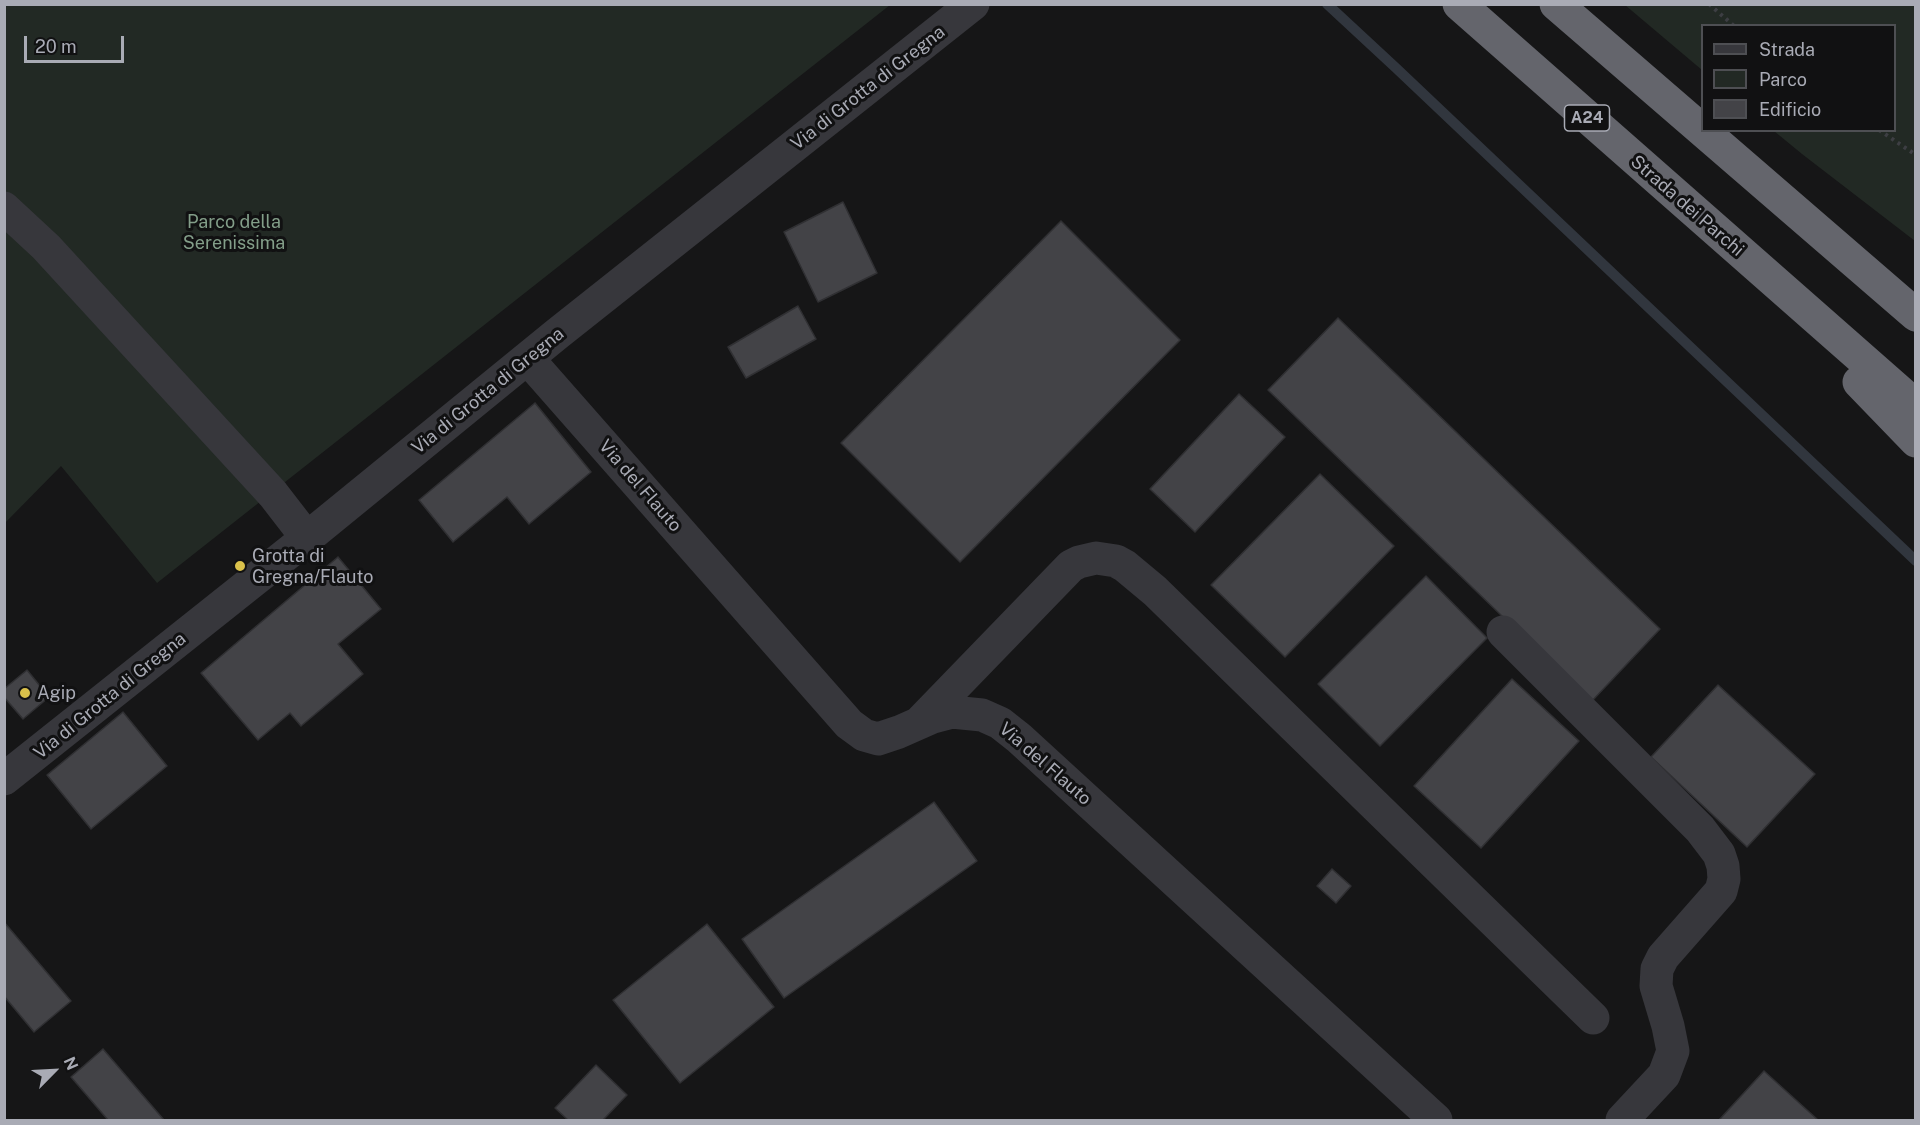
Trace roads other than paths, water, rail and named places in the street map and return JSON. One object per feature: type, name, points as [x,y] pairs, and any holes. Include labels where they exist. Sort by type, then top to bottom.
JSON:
[{"type":"highway","name":"Strada dei Parchi","points":[[1459,4],[1916,406]]},
{"type":"highway","points":[[1556,4],[1701,131]]},
{"type":"highway","points":[[1702,132],[1916,315]]},
{"type":"highway","points":[[1742,167],[1916,295]]},
{"type":"highway","points":[[1715,230],[1916,441]]},
{"type":"street","name":"Via di Grotta di Gregna","points":[[4,779],[973,4]]},
{"type":"street","points":[[4,208],[46,247],[265,485],[307,538]]},
{"type":"street","name":"Via del Flauto","points":[[528,359],[849,724],[864,735],[878,738],[887,737],[944,714],[968,712],[992,719],[1011,730],[1436,1120]]},
{"type":"street","points":[[917,724],[1071,566],[1096,558],[1116,561],[1155,591],[1593,1018]]},
{"type":"street","points":[[1503,632],[1700,829],[1719,854],[1723,867],[1724,879],[1721,891],[1663,957],[1657,969],[1656,986],[1673,1051],[1664,1075],[1622,1120]]},
{"type":"waterway","points":[[1327,4],[1916,561]]},
{"type":"place","name":"Grotta di Gregna/Flauto","points":[[240,566]]},
{"type":"place","name":"Agip","points":[[25,693]]},
{"type":"park label","name":"Parco della Serenissima","points":[[234,232]]}]
